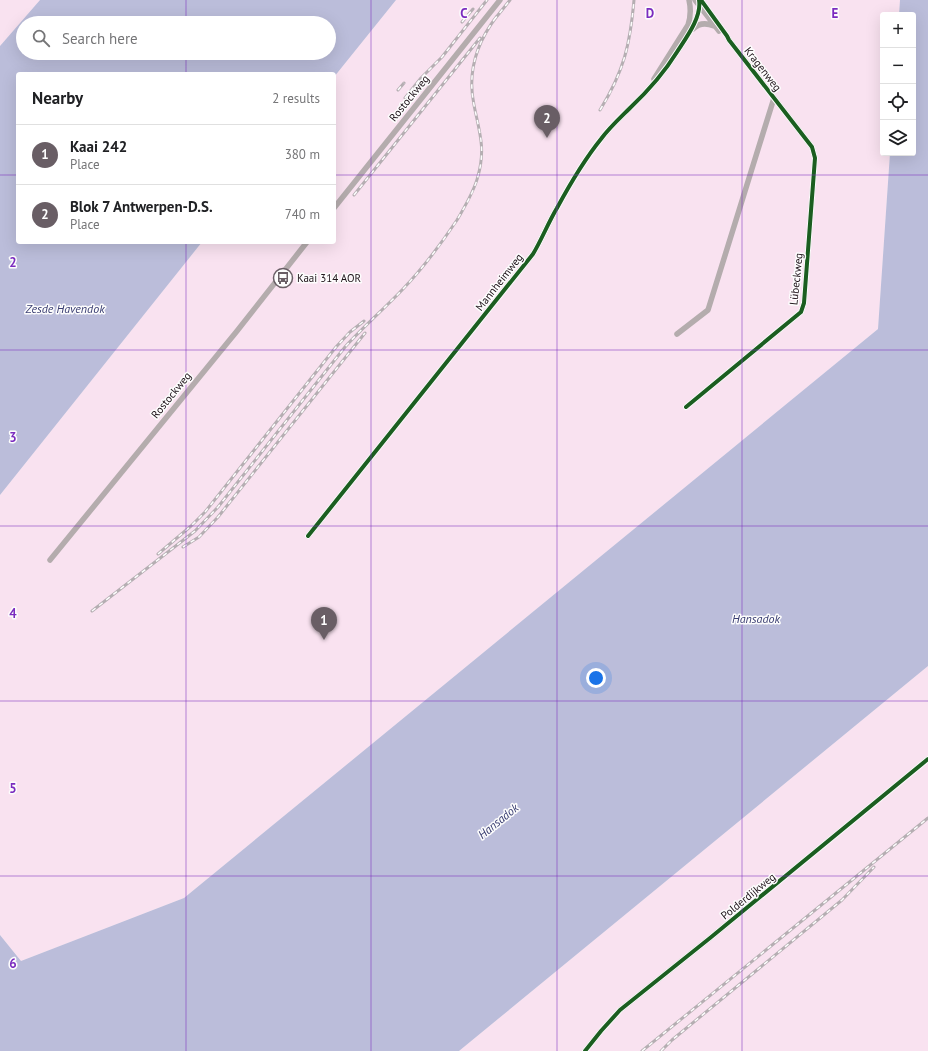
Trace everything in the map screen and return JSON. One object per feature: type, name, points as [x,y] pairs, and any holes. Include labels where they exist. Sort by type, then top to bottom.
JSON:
[{"type":"street","name":"Rostockweg","points":[[336,205],[500,0]]},
{"type":"street","name":"Mannheimweg","points":[[688,25],[691,12],[689,0]]},
{"type":"street","name":"Kragenweg","points":[[695,0],[707,16]]},
{"type":"street","name":"Kragenweg","points":[[690,32],[697,17],[700,7],[700,0]]},
{"type":"street","name":"Kragenweg","points":[[700,0],[713,15],[718,26],[812,147]]},
{"type":"street","name":"Mannheimweg","points":[[650,87],[688,25],[697,17]]},
{"type":"street","points":[[697,17],[710,17],[718,26]]},
{"type":"street","points":[[690,32],[701,24],[718,26]]},
{"type":"street","name":"Mannheimweg","points":[[308,536],[532,254],[563,197],[591,151],[616,121],[650,87],[671,62],[690,32]]},
{"type":"street","points":[[676,334],[708,310],[774,98]]},
{"type":"street","name":"Lübeckweg","points":[[686,407],[801,312],[804,303],[815,158],[812,147]]},
{"type":"street","name":"Rostockweg","points":[[50,560],[305,244]]},
{"type":"street","name":"Polderdijkweg","points":[[585,1051],[601,1030],[620,1010],[928,759]]},
{"type":"shaded area","points":[[0,0],[40,0],[26,16],[16,16],[16,28],[0,46]]},
{"type":"shaded area","points":[[396,0],[900,0],[899,12],[880,12],[880,156],[890,156],[878,329],[184,898],[21,961],[0,935],[0,495],[200,244],[336,244],[336,75]]},
{"type":"shaded area","points":[[928,666],[928,1051],[459,1051]]},
{"type":"water","name":"Zesde Havendok","points":[[40,0],[396,0],[336,75],[336,72],[16,72],[16,244],[200,244],[0,495],[0,46],[16,28],[16,60],[336,60],[336,16],[26,16]]},
{"type":"water","name":"Hansadok","points":[[900,0],[928,0],[928,666],[459,1051],[0,1051],[0,935],[21,961],[184,898],[878,329],[890,156],[916,156],[916,12],[899,12]]},
{"type":"railway","points":[[405,98],[421,78],[442,57],[487,0]]},
{"type":"railway","points":[[494,20],[510,0]]},
{"type":"railway","points":[[600,110],[615,83],[620,70],[628,44],[634,0]]},
{"type":"railway","points":[[462,22],[473,9]]},
{"type":"railway","points":[[92,611],[195,531],[218,507],[345,347],[410,281],[432,256],[451,229],[472,193],[480,166],[482,148],[472,93],[473,69],[479,47],[497,16]]},
{"type":"railway","points":[[354,195],[480,38]]},
{"type":"railway","points":[[398,90],[404,83]]},
{"type":"railway","points":[[158,554],[205,512],[336,347],[350,332],[364,321]]},
{"type":"railway","points":[[183,547],[199,537],[218,517],[365,333]]},
{"type":"railway","points":[[642,1051],[928,818]]},
{"type":"railway","points":[[661,1051],[672,1040],[842,900],[874,867]]},
{"type":"cycle path","points":[[308,536],[533,254],[567,190],[589,155],[608,130],[655,82],[685,40],[696,20],[699,0]]},
{"type":"cycle path","points":[[686,407],[801,312],[804,303],[815,158],[812,147],[729,40],[701,0]]},
{"type":"cycle path","points":[[585,1051],[620,1010],[928,759]]},
{"type":"place","name":"Blok 7 Antwerpen-D.S.","points":[[547,138]]},
{"type":"place","name":"Kaai 314 AOR","points":[[283,278]]},
{"type":"place","name":"Kaai 242","points":[[324,640]]}]
